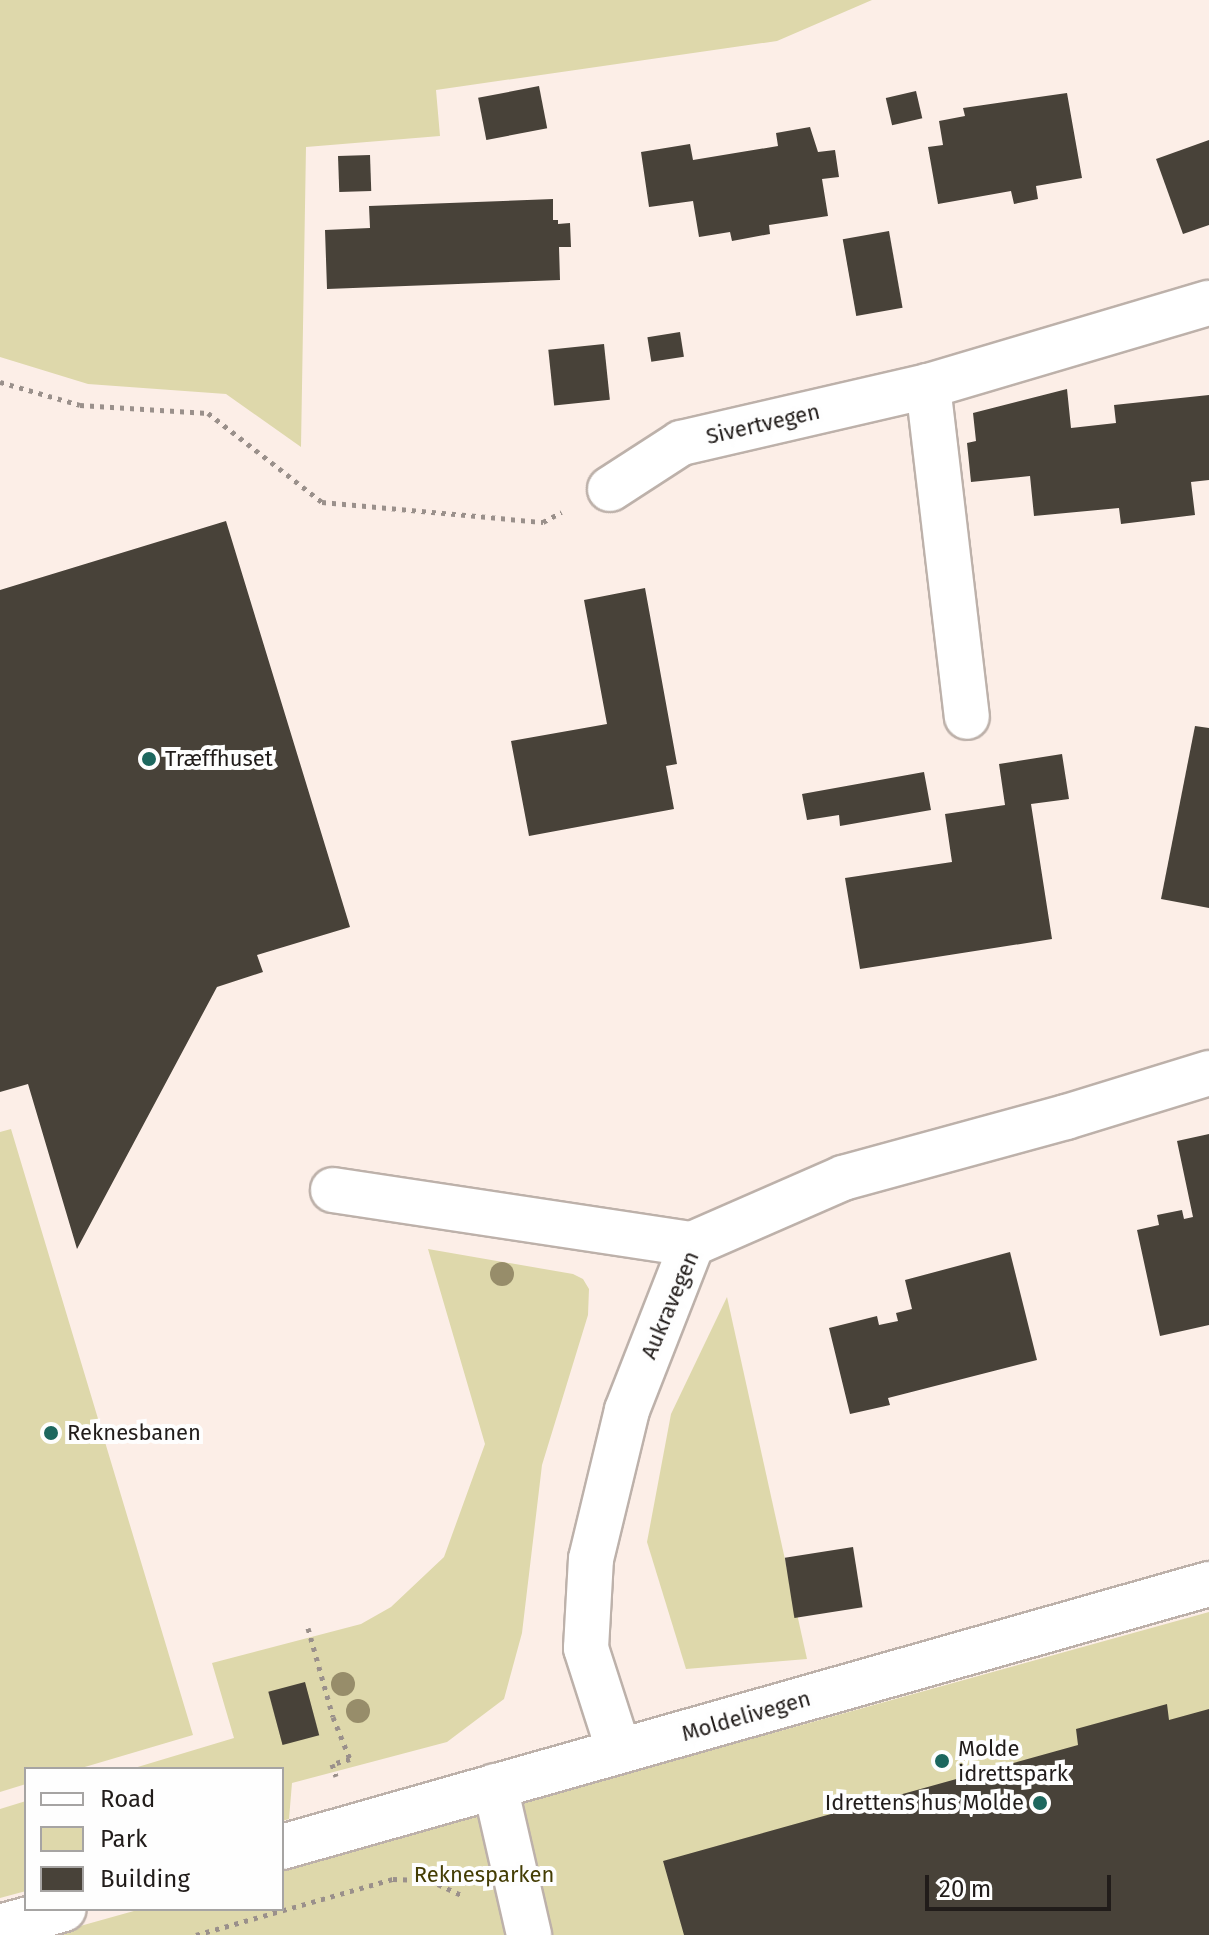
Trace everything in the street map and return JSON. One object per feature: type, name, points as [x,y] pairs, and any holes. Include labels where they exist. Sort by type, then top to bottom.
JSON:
[{"type":"street","name":"Sivertvegen","points":[[610,489],[681,443],[928,386],[1209,303]]},
{"type":"street","points":[[928,386],[967,717]]},
{"type":"street","name":"Aukravegen","points":[[619,1751],[586,1648],[591,1559],[627,1410],[692,1244],[843,1178],[1066,1117],[1209,1073]]},
{"type":"street","points":[[333,1190],[692,1244]]},
{"type":"street","name":"Moldelivegen","points":[[284,1846],[1209,1584]]},
{"type":"street","points":[[495,1786],[529,1935]]},
{"type":"street","points":[[0,1927],[57,1911]]},
{"type":"path","points":[[0,382],[80,405],[208,413],[322,502],[543,522],[610,489]]},
{"type":"path","points":[[308,1628],[333,1717],[350,1759],[332,1764]]},
{"type":"path","points":[[284,1910],[393,1879],[429,1880],[465,1896]]},
{"type":"path","points":[[196,1935],[280,1911]]},
{"type":"green space","points":[[0,0],[872,0],[777,41],[436,90],[440,136],[306,147],[301,447],[226,394],[88,384],[0,357]]},
{"type":"green space","name":"Reknesbanen","points":[[11,1129],[193,1735],[85,1767],[24,1767],[24,1785],[0,1792],[0,1132]]},
{"type":"green space","points":[[428,1249],[573,1274],[583,1279],[589,1289],[588,1315],[542,1465],[522,1633],[504,1699],[447,1742],[292,1783],[289,1819],[284,1820],[284,1767],[138,1767],[234,1738],[212,1663],[361,1624],[391,1607],[444,1557],[485,1444]]},
{"type":"green space","points":[[727,1297],[807,1659],[686,1669],[647,1542],[671,1414]]},
{"type":"green space","name":"Molde idrettspark","points":[[1209,1612],[1209,1935],[48,1935],[134,1911],[284,1911],[284,1868]]},
{"type":"green space","points":[[24,1802],[24,1892],[0,1898],[0,1809]]},
{"type":"building","points":[[539,86],[547,128],[486,140],[478,98]]},
{"type":"building","points":[[916,91],[922,118],[892,125],[886,98]]},
{"type":"building","points":[[1067,93],[1082,178],[1036,186],[1038,199],[1014,204],[1011,191],[938,204],[928,147],[943,145],[939,121],[965,116],[963,108]]},
{"type":"building","points":[[810,127],[818,152],[835,150],[839,177],[822,179],[828,216],[769,225],[770,234],[732,241],[730,232],[699,237],[693,201],[649,207],[641,152],[690,144],[693,160],[778,146],[776,133]]},
{"type":"building","points":[[1209,140],[1209,225],[1183,234],[1156,159]]},
{"type":"building","points":[[370,155],[371,191],[339,192],[338,156]]},
{"type":"building","points":[[553,199],[553,220],[558,220],[558,224],[570,223],[571,247],[559,247],[560,280],[327,289],[325,230],[370,228],[369,206]]},
{"type":"building","points":[[889,231],[903,308],[856,316],[843,239]]},
{"type":"building","points":[[680,332],[684,357],[651,362],[647,337]]},
{"type":"building","points":[[604,344],[610,400],[554,406],[548,350]]},
{"type":"building","points":[[1067,389],[1071,428],[1116,423],[1114,405],[1209,395],[1209,480],[1191,482],[1195,515],[1121,524],[1119,508],[1034,516],[1030,476],[971,482],[967,443],[976,441],[973,413]]},
{"type":"building","name":"Træffhuset","points":[[226,521],[350,927],[257,955],[263,972],[217,987],[77,1249],[28,1084],[0,1092],[0,590]]},
{"type":"building","points":[[645,588],[677,764],[666,766],[674,809],[529,836],[511,741],[607,724],[584,600]]},
{"type":"building","points":[[1195,726],[1209,728],[1209,908],[1161,899]]},
{"type":"building","points":[[1062,754],[1069,799],[1031,804],[1052,939],[860,969],[845,878],[952,862],[945,814],[1005,805],[999,764]]},
{"type":"building","points":[[924,772],[931,810],[840,826],[839,815],[807,820],[802,794]]},
{"type":"building","points":[[1209,1134],[1209,1325],[1160,1336],[1137,1230],[1159,1225],[1157,1215],[1182,1210],[1184,1219],[1193,1217],[1177,1141]]},
{"type":"building","points":[[1010,1252],[1037,1360],[888,1398],[890,1405],[850,1414],[829,1328],[877,1316],[879,1325],[898,1321],[896,1313],[912,1309],[905,1280]]},
{"type":"building","points":[[853,1547],[863,1607],[794,1618],[785,1558]]},
{"type":"building","points":[[305,1682],[319,1735],[283,1745],[268,1692]]},
{"type":"building","name":"Idrettens hus Molde","points":[[1167,1704],[1169,1720],[1209,1709],[1209,1935],[684,1935],[663,1861],[1078,1745],[1076,1729]]},
{"type":"place","name":"Træffhuset","points":[[149,759]]},
{"type":"place","name":"Reknesbanen","points":[[51,1433]]},
{"type":"place","name":"Molde idrettspark","points":[[942,1761]]},
{"type":"place","name":"Idrettens hus Molde","points":[[1040,1803]]},
{"type":"park label","name":"Reknesparken","points":[[484,1875]]}]
